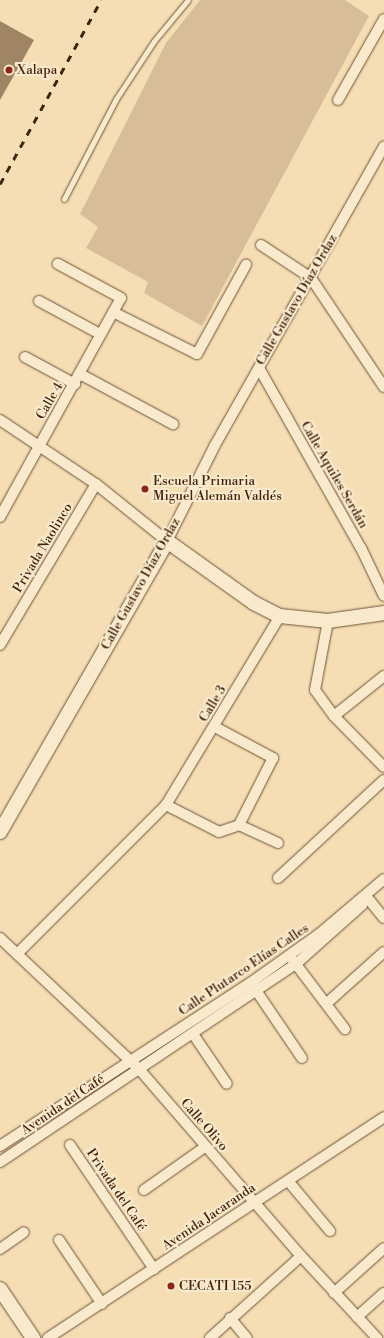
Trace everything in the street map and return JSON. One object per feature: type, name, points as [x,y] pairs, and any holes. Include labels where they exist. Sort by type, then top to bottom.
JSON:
[{"type":"main road","points":[[167,541],[254,603],[280,616],[328,621],[384,613]]},
{"type":"main road","name":"Calle Gustavo Díaz Ordaz","points":[[0,832],[167,541]]},
{"type":"main road","points":[[0,1289],[33,1338]]},
{"type":"street","points":[[338,100],[383,23]]},
{"type":"street","name":"Calle Gustavo Díaz Ordaz","points":[[167,541],[259,368],[384,146]]},
{"type":"street","points":[[261,245],[311,278],[384,387]]},
{"type":"street","name":"Calle 4","points":[[0,517],[39,445],[75,384],[100,334],[121,298],[58,264]]},
{"type":"street","points":[[113,312],[197,354],[246,265]]},
{"type":"street","points":[[40,300],[100,334]]},
{"type":"street","points":[[25,357],[75,384]]},
{"type":"street","name":"Calle Aquiles Serdán","points":[[259,368],[361,548],[384,596]]},
{"type":"street","points":[[80,374],[173,424]]},
{"type":"street","points":[[0,420],[96,484],[167,541]]},
{"type":"street","name":"Privada Naolinco","points":[[0,645],[96,484]]},
{"type":"street","name":"Calle 3","points":[[17,954],[166,805],[215,727],[280,616]]},
{"type":"street","points":[[328,621],[315,685],[317,695],[334,716],[384,767]]},
{"type":"street","points":[[334,716],[384,676]]},
{"type":"street","points":[[166,805],[219,832],[239,825],[273,758],[215,727]]},
{"type":"street","points":[[278,878],[384,780]]},
{"type":"street","points":[[239,825],[278,843]]},
{"type":"street","name":"Calle Plutarco Elías Calles","points":[[139,1069],[256,992],[384,879]]},
{"type":"street","points":[[366,896],[384,918]]},
{"type":"street","name":"Calle Olivo","points":[[0,938],[132,1061],[301,1256],[377,1338]]},
{"type":"street","points":[[327,1003],[384,952]]},
{"type":"street","points":[[292,960],[327,1003],[345,1029]]},
{"type":"street","name":"Calle Plutarco Elías Calles","points":[[132,1061],[250,983],[292,960]]},
{"type":"street","points":[[250,983],[302,1058]]},
{"type":"street","points":[[193,1034],[227,1084]]},
{"type":"street","name":"Avenida del Café","points":[[0,1146],[132,1061]]},
{"type":"street","name":"Avenida del Café","points":[[0,1162],[59,1124],[139,1069]]},
{"type":"street","points":[[51,1114],[59,1124]]},
{"type":"street","name":"Avenida Jacaranda","points":[[48,1338],[154,1269],[253,1200],[289,1182],[384,1117]]},
{"type":"street","name":"Privada del Café","points":[[70,1145],[154,1269]]},
{"type":"street","points":[[144,1190],[205,1147]]},
{"type":"street","points":[[289,1182],[330,1231]]},
{"type":"street","points":[[0,1249],[24,1232]]},
{"type":"street","points":[[59,1240],[102,1304]]},
{"type":"street","points":[[334,1293],[384,1248]]},
{"type":"street","points":[[210,1338],[230,1318],[301,1256]]},
{"type":"street","points":[[357,1317],[384,1293]]},
{"type":"street","points":[[230,1318],[247,1338]]},
{"type":"street","points":[[381,1338],[384,1335]]},
{"type":"lane","points":[[64,199],[116,100],[154,41],[188,0]]},
{"type":"shaded area","points":[[200,0],[345,0],[369,16],[202,326],[144,293],[148,282],[86,248],[98,227],[80,214],[166,43]]},
{"type":"building","name":"Xalapa","points":[[0,21],[34,40],[0,100]]},
{"type":"railway","points":[[0,184],[101,0]]},
{"type":"place","name":"Xalapa","points":[[9,70]]},
{"type":"place","name":"Escuela Primaria Miguel Alemán Valdés","points":[[145,489]]},
{"type":"place","name":"CECATI 155","points":[[171,1286]]}]
